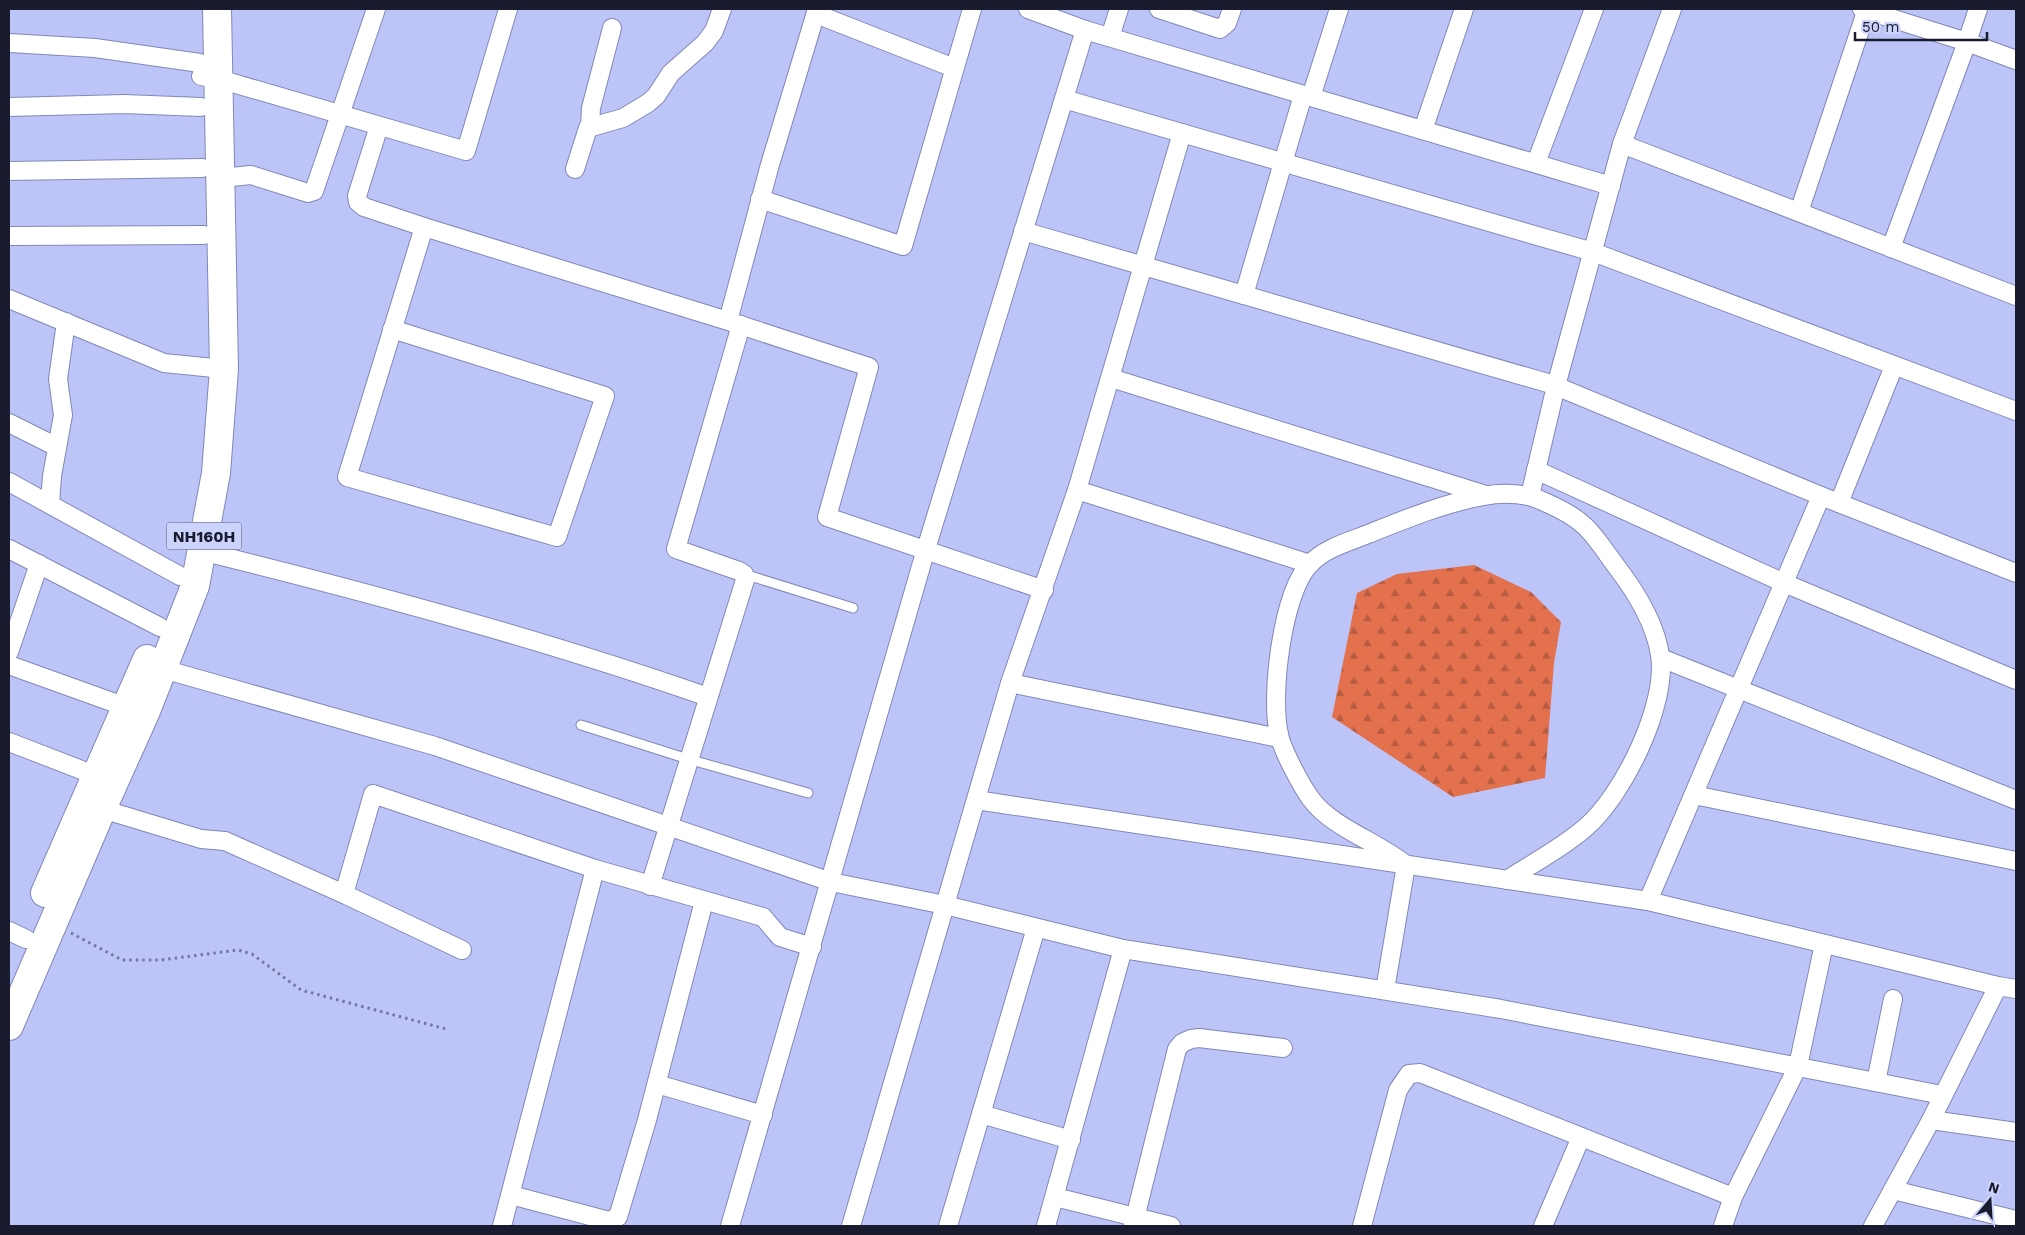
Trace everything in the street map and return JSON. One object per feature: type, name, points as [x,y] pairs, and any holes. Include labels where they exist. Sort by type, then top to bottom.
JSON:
[{"type":"highway","name":"NH160H","points":[[9,979],[17,935],[105,779],[162,669],[195,586],[216,473],[212,173],[207,73],[199,9]]},
{"type":"highway","name":"NH160H","points":[[9,1026],[102,809],[105,779],[126,707],[180,576],[204,454],[215,368],[204,236],[212,173],[201,107],[218,9]]},
{"type":"street","points":[[9,171],[251,175],[311,193],[314,191],[341,115],[376,9]]},
{"type":"street","points":[[9,43],[95,48],[207,73],[341,115],[466,151],[508,9]]},
{"type":"street","points":[[590,126],[613,122],[648,103],[656,96],[671,73],[705,43],[714,31],[722,9]]},
{"type":"street","points":[[760,199],[903,246],[972,9]]},
{"type":"street","points":[[1028,9],[1085,30],[1611,186]]},
{"type":"street","points":[[1110,37],[1119,9]]},
{"type":"street","points":[[1159,9],[1220,29],[1227,23],[1232,9]]},
{"type":"street","points":[[1244,296],[1284,163],[1339,9]]},
{"type":"street","points":[[1422,130],[1464,9]]},
{"type":"street","points":[[1536,164],[1594,9]]},
{"type":"street","points":[[1530,496],[1556,386],[1622,144],[1672,9]]},
{"type":"street","points":[[1799,212],[1865,9],[2016,60]]},
{"type":"street","points":[[1891,248],[1978,9]]},
{"type":"street","points":[[650,886],[745,580],[744,574],[739,570],[676,549],[735,323],[760,199],[816,12],[954,68]]},
{"type":"street","points":[[575,170],[590,126],[591,108],[612,28]]},
{"type":"street","points":[[730,1226],[926,549],[1085,30]]},
{"type":"street","points":[[1064,99],[1592,252],[2016,411]]},
{"type":"street","points":[[9,107],[124,104],[201,107]]},
{"type":"street","points":[[379,126],[357,196],[358,202],[364,206],[424,227],[735,323],[869,367],[827,517],[1044,590]]},
{"type":"street","points":[[851,1226],[1010,683],[1044,590],[1077,490],[1182,133]]},
{"type":"street","points":[[1622,144],[2016,296]]},
{"type":"street","points":[[392,330],[605,396],[557,537],[347,477],[392,330],[424,227]]},
{"type":"street","points":[[1023,230],[1556,386],[1821,496],[2016,573]]},
{"type":"street","points":[[9,236],[204,236]]},
{"type":"street","points":[[9,299],[164,362],[215,368]]},
{"type":"street","points":[[50,504],[63,415],[58,379],[66,322]]},
{"type":"street","points":[[1839,503],[1894,366]]},
{"type":"street","points":[[1111,378],[1486,495]]},
{"type":"street","points":[[9,423],[57,447]]},
{"type":"street","points":[[1536,470],[1784,583],[2016,680]]},
{"type":"street","points":[[9,482],[180,576]]},
{"type":"street","points":[[1077,490],[1310,564]]},
{"type":"street","points":[[1406,865],[1389,851],[1322,811],[1310,798],[1279,738],[1276,696],[1284,620],[1289,601],[1299,578],[1310,564],[1328,550],[1440,507],[1486,495],[1530,496],[1571,514],[1585,524],[1626,579],[1643,608],[1656,635],[1661,658],[1659,684],[1653,713],[1624,779],[1587,826],[1563,845],[1507,880]]},
{"type":"street","points":[[1648,901],[1821,496]]},
{"type":"street","points":[[9,549],[160,627]]},
{"type":"street","points":[[201,551],[345,586],[608,662],[708,697]]},
{"type":"street","points":[[9,652],[39,564]]},
{"type":"street","points":[[1661,658],[2016,800]]},
{"type":"street","points":[[9,665],[126,707]]},
{"type":"street","points":[[162,669],[434,746],[831,882],[945,905],[1123,949],[1501,1009],[1942,1095]]},
{"type":"street","points":[[1010,683],[1279,738]]},
{"type":"street","points":[[9,742],[105,779]]},
{"type":"street","points":[[344,894],[373,794],[595,869],[762,917],[780,937],[812,947]]},
{"type":"street","points":[[1694,795],[2016,861]]},
{"type":"street","points":[[976,800],[1648,901],[2016,989]]},
{"type":"street","points":[[102,809],[201,839],[226,841],[462,950]]},
{"type":"street","points":[[1385,990],[1406,865]]},
{"type":"street","points":[[502,1226],[595,869]]},
{"type":"street","points":[[510,1196],[614,1220],[618,1217],[657,1084],[704,901]]},
{"type":"street","points":[[948,1226],[1036,928]]},
{"type":"street","points":[[1723,1226],[1733,1197],[1798,1066],[1824,944]]},
{"type":"street","points":[[1046,1226],[1123,949]]},
{"type":"street","points":[[1873,1226],[1931,1120],[1998,986]]},
{"type":"street","points":[[1876,1082],[1893,999]]},
{"type":"street","points":[[1134,1222],[1178,1049],[1182,1043],[1199,1038],[1283,1048]]},
{"type":"street","points":[[1362,1226],[1398,1090],[1409,1074],[1420,1073],[1733,1197]]},
{"type":"street","points":[[657,1084],[763,1115]]},
{"type":"street","points":[[981,1114],[1070,1140]]},
{"type":"street","points":[[1931,1120],[2016,1132]]},
{"type":"street","points":[[1543,1226],[1581,1137]]},
{"type":"street","points":[[1893,1190],[2016,1220]]},
{"type":"street","points":[[1054,1197],[1134,1222],[1171,1226]]},
{"type":"lane","points":[[744,574],[853,608]]},
{"type":"lane","points":[[581,725],[688,759],[808,793]]},
{"type":"path","points":[[52,924],[122,960],[161,960],[238,950],[252,954],[300,990],[446,1030]]},
{"type":"green space","points":[[1474,565],[1531,592],[1561,622],[1554,663],[1545,778],[1453,797],[1332,717],[1357,593],[1397,574]]}]
